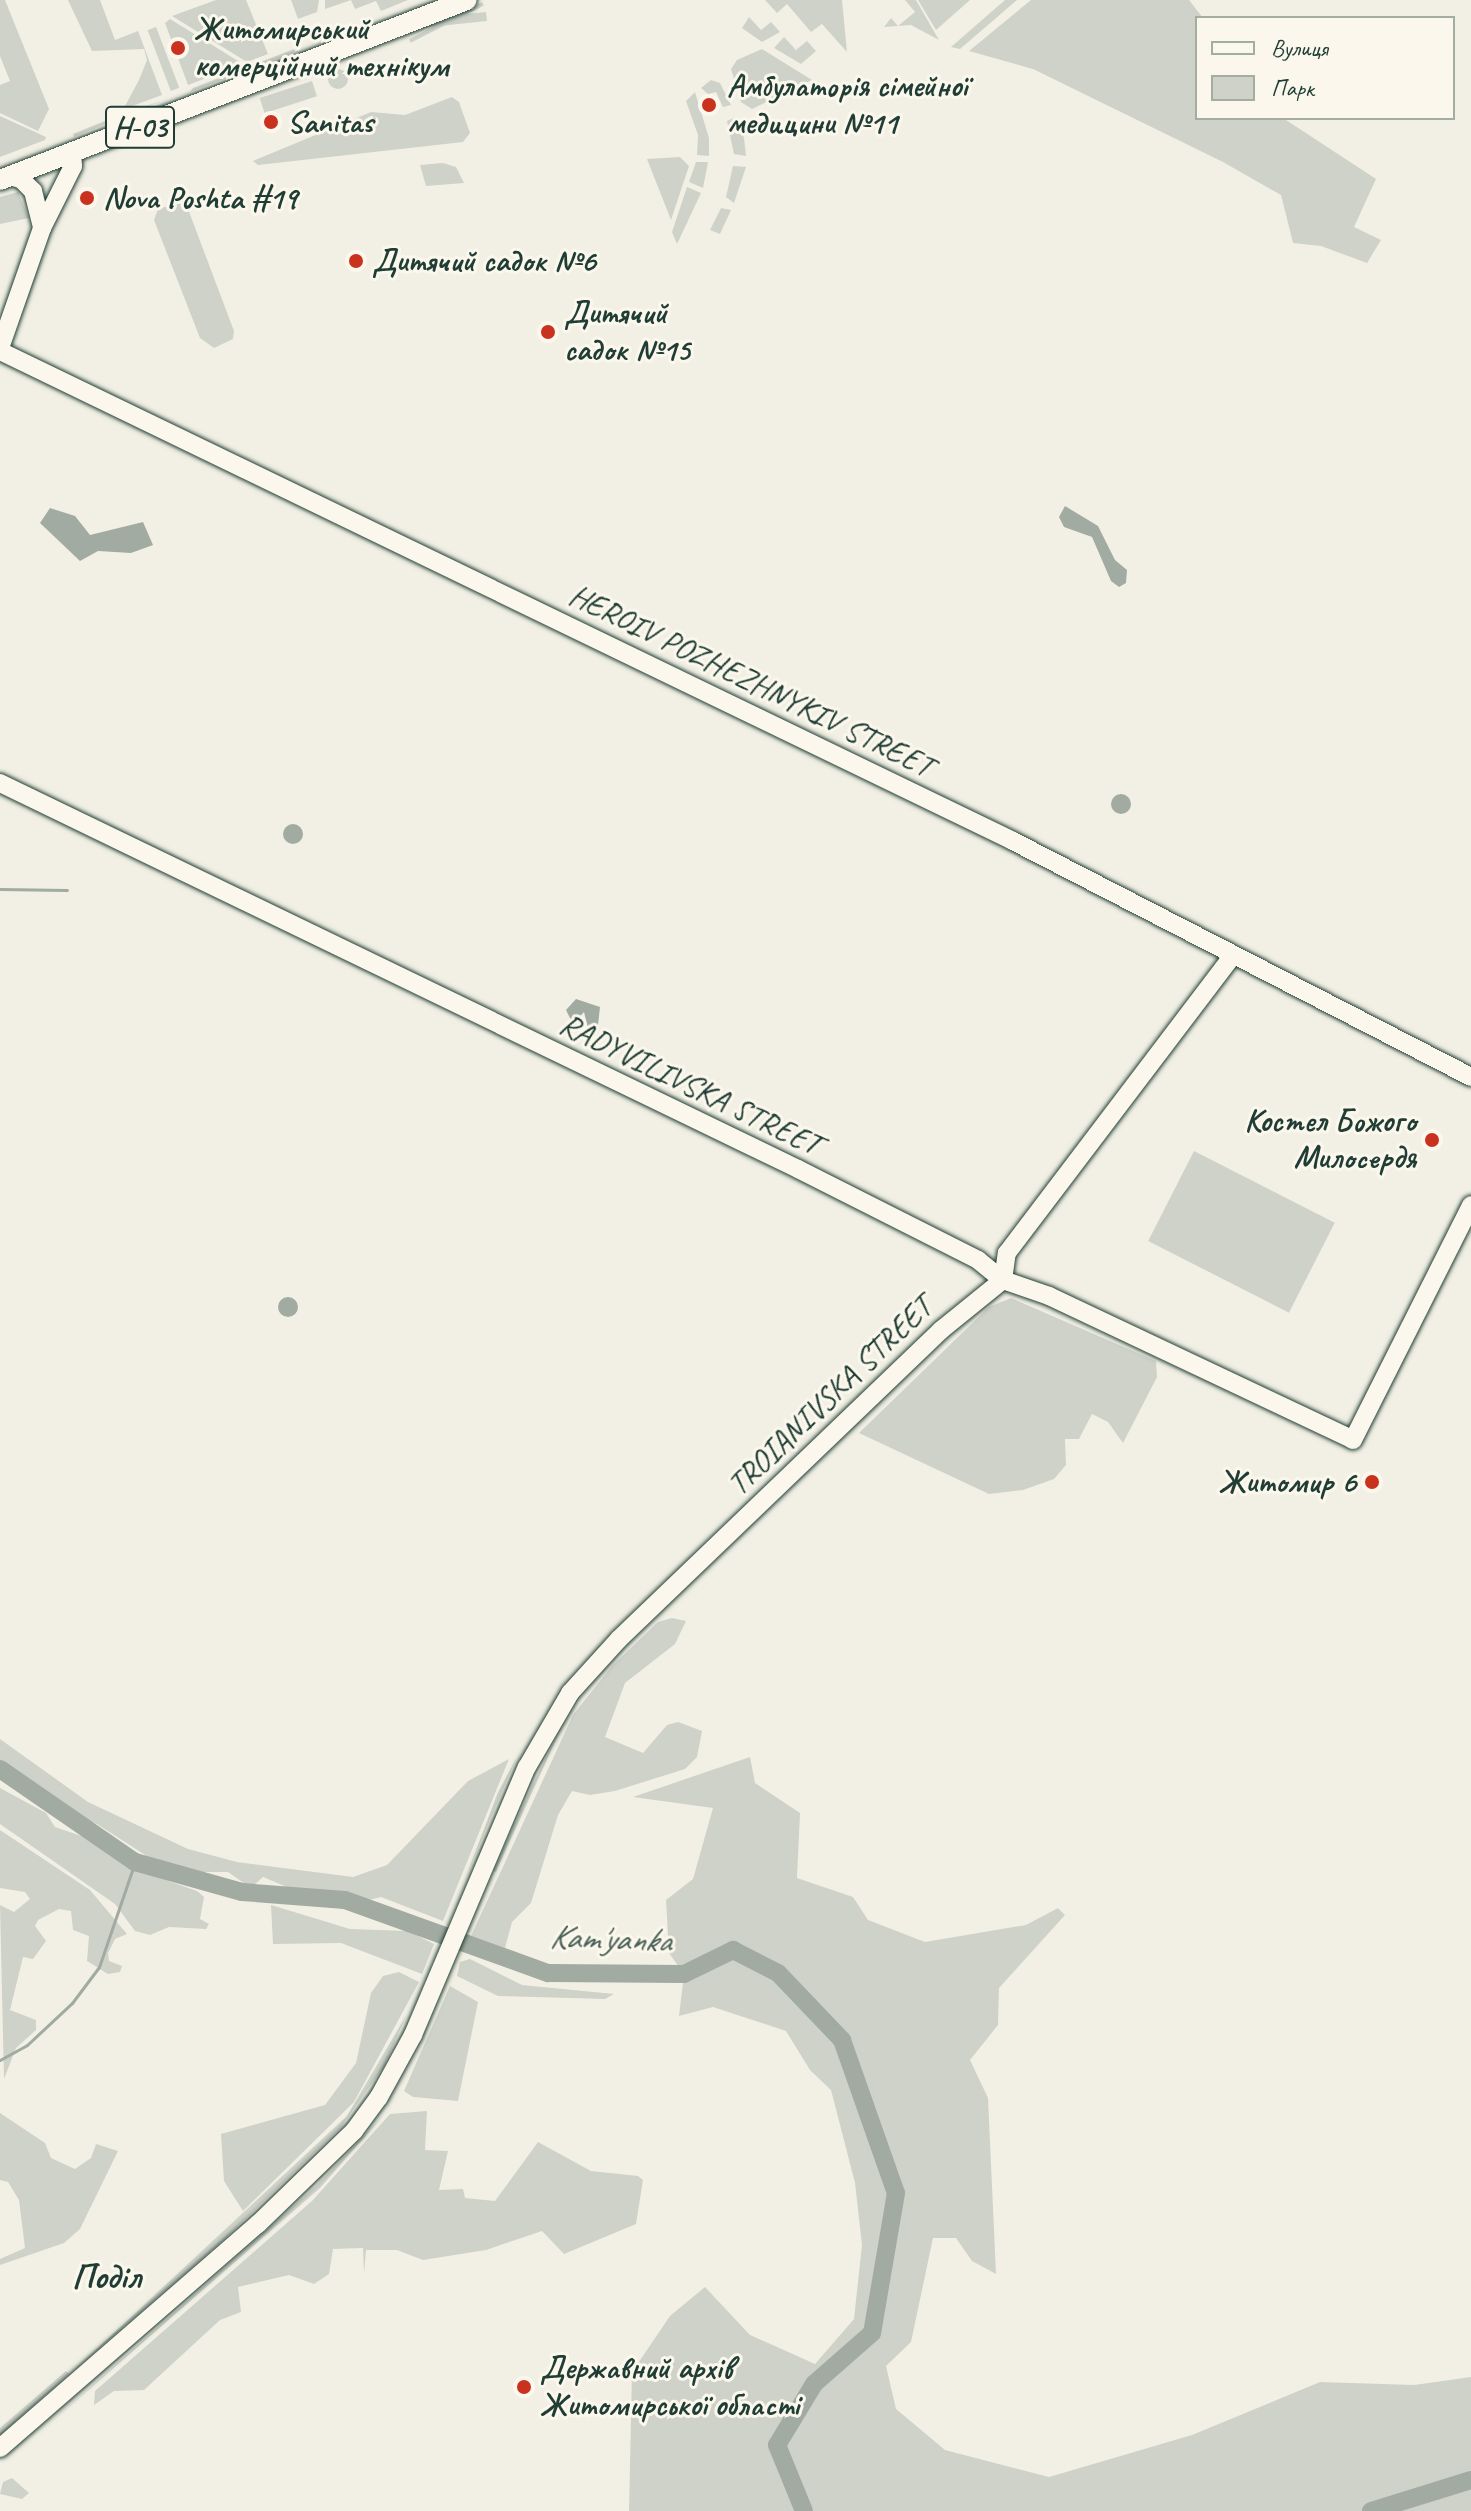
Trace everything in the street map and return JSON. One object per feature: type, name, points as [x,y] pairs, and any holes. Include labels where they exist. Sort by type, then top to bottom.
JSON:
[{"type":"main road","name":"Н-03","points":[[3,176],[448,0]]},
{"type":"main road","name":"Н-03","points":[[3,176],[467,0]]},
{"type":"street","points":[[0,349],[42,228],[73,166],[72,152]]},
{"type":"street","points":[[3,176],[21,179],[33,191],[42,228]]},
{"type":"street","name":"HEROIV POZHEZHNYKIV STREET","points":[[0,349],[1013,841],[1471,1077]]},
{"type":"street","name":"RADYVILIVSKA STREET","points":[[0,783],[798,1169],[978,1260],[1003,1280],[1049,1296],[1353,1440],[1471,1205]]},
{"type":"street","points":[[1003,1280],[1007,1253],[1233,955]]},
{"type":"street","name":"TROIANIVSKA STREET","points":[[0,2448],[312,2175],[379,2097],[413,2035],[474,1885],[539,1745],[589,1670],[941,1330],[1003,1280]]},
{"type":"green space","points":[[0,0],[5,0],[49,109],[38,131],[0,113],[0,85],[10,81],[0,56]]},
{"type":"green space","points":[[68,0],[100,0],[115,40],[138,31],[162,95],[116,112],[125,106],[139,80],[147,60],[144,49],[92,51]]},
{"type":"green space","points":[[216,0],[246,0],[268,54],[247,62],[172,16]]},
{"type":"green space","points":[[291,0],[319,0],[317,12],[298,19]]},
{"type":"green space","points":[[325,0],[351,0],[325,9]]},
{"type":"green space","points":[[351,0],[408,0],[381,11],[376,1],[355,9]]},
{"type":"green space","points":[[765,0],[842,0],[847,52],[822,24],[811,32],[787,4],[777,13]]},
{"type":"green space","points":[[905,0],[916,0],[939,40],[911,25],[898,26],[915,12]]},
{"type":"green space","points":[[918,0],[970,0],[936,30]]},
{"type":"green space","points":[[1005,0],[1017,0],[960,49],[951,47]]},
{"type":"green space","points":[[1031,0],[1189,0],[1201,16],[1195,16],[1195,120],[1286,120],[1376,179],[1354,227],[1381,240],[1367,263],[1321,246],[1293,243],[1281,195],[1223,162],[1033,69],[969,51]]},
{"type":"green space","points":[[482,2],[484,6],[411,43],[409,39]]},
{"type":"green space","points":[[486,12],[487,21],[405,30],[404,21]]},
{"type":"green space","points":[[749,17],[761,30],[771,22],[780,32],[762,42],[742,28]]},
{"type":"green space","points":[[891,18],[898,26],[884,27]]},
{"type":"green space","points":[[170,19],[243,64],[188,85],[165,23]]},
{"type":"green space","points":[[156,27],[179,88],[171,91],[148,30]]},
{"type":"green space","points":[[784,37],[796,50],[807,41],[816,51],[801,64],[774,48]]},
{"type":"green space","points":[[294,49],[295,52],[190,92],[193,88]]},
{"type":"green space","points":[[762,49],[812,80],[752,109],[741,102],[731,69],[737,60]]},
{"type":"green space","points":[[338,69],[345,72],[348,79],[345,86],[338,89],[331,86],[328,79],[331,72]]},
{"type":"green space","points":[[711,80],[720,83],[731,105],[723,107],[716,92],[708,94],[701,88]]},
{"type":"green space","points":[[312,81],[317,96],[265,113],[260,98]]},
{"type":"green space","points":[[695,92],[709,138],[709,156],[697,155],[698,135],[686,101]]},
{"type":"green space","points":[[452,97],[459,102],[470,133],[463,142],[258,165],[253,161],[371,112],[405,115]]},
{"type":"green space","points":[[161,101],[74,137],[73,134]]},
{"type":"green space","points":[[0,116],[46,137],[45,140],[0,157]]},
{"type":"green space","points":[[736,117],[744,138],[746,156],[734,154],[727,121]]},
{"type":"green space","points":[[680,157],[689,166],[671,220],[647,159]]},
{"type":"green space","points":[[696,162],[708,162],[703,188],[689,182]]},
{"type":"green space","points":[[443,163],[456,167],[464,183],[426,186],[420,165]]},
{"type":"green space","points":[[733,166],[746,167],[734,203],[726,197]]},
{"type":"green space","points":[[687,187],[701,193],[677,244],[672,232]]},
{"type":"green space","points":[[18,192],[29,218],[0,224],[0,197]]},
{"type":"green space","points":[[179,203],[188,209],[234,331],[233,339],[214,348],[200,338],[154,220],[158,209]]},
{"type":"green space","points":[[721,208],[731,210],[720,234],[710,230]]},
{"type":"green space","points":[[1194,1151],[1335,1223],[1289,1313],[1148,1241]]},
{"type":"green space","points":[[1011,1298],[1156,1361],[1157,1377],[1123,1443],[1108,1422],[1092,1414],[1079,1439],[1065,1439],[1066,1465],[1054,1479],[1023,1490],[989,1494],[859,1433],[989,1307]]},
{"type":"green space","points":[[672,1618],[686,1621],[675,1644],[625,1683],[605,1737],[643,1753],[667,1725],[678,1722],[702,1731],[697,1757],[685,1769],[615,1791],[590,1795],[572,1791],[558,1815],[531,1903],[512,1922],[505,1948],[471,1936],[573,1715],[612,1666],[658,1622]]},
{"type":"green space","points":[[564,1722],[496,1872],[493,1871],[532,1786]]},
{"type":"green space","points":[[0,1739],[88,1802],[188,1849],[237,1862],[353,1877],[387,1865],[468,1781],[509,1759],[443,1921],[381,1897],[337,1908],[263,1877],[251,1888],[228,1872],[197,1872],[156,1862],[97,1824],[39,1798],[39,1790],[31,1791],[0,1766]]},
{"type":"green space","points":[[750,1757],[755,1783],[800,1813],[797,1878],[853,1897],[868,1920],[925,1942],[1026,1925],[1058,1908],[1065,1915],[999,1988],[998,2025],[970,2060],[988,2098],[996,2274],[972,2261],[956,2238],[933,2238],[911,2342],[886,2366],[896,2409],[945,2450],[1049,2477],[1192,2435],[1320,2382],[1414,2385],[1471,2377],[1471,2511],[629,2511],[632,2372],[670,2316],[705,2287],[750,2335],[815,2364],[854,2319],[862,2245],[855,2183],[831,2090],[810,2070],[786,2031],[713,2007],[679,2016],[684,1974],[669,1953],[666,1900],[693,1879],[713,1808],[633,1797]]},
{"type":"green space","points":[[516,1759],[481,1841],[466,1877],[498,1792]]},
{"type":"green space","points":[[0,1788],[46,1813],[55,1827],[99,1842],[129,1867],[197,1891],[204,1897],[200,1919],[209,1924],[206,1929],[169,1927],[150,1935],[135,1931],[115,1904],[0,1824]]},
{"type":"green space","points":[[0,1830],[90,1890],[127,1934],[115,1939],[108,1953],[109,1961],[122,1966],[120,1972],[108,1974],[87,1961],[89,1936],[73,1930],[71,1911],[59,1909],[38,1920],[35,1926],[46,1941],[33,1959],[23,1957],[10,2010],[36,2020],[36,2030],[16,2048],[4,2079],[0,1905],[14,1912],[30,1899],[25,1892],[0,1888]]},
{"type":"green space","points":[[271,1905],[350,1929],[408,1931],[434,1944],[422,1974],[341,1943],[273,1944]]},
{"type":"green space","points":[[470,1959],[522,1985],[614,1994],[605,1999],[498,1996],[457,1976],[460,1962]]},
{"type":"green space","points":[[399,1972],[419,1982],[354,2102],[243,2211],[224,2181],[221,2134],[325,2105],[356,2063],[371,1993],[383,1976]]},
{"type":"green space","points":[[450,1986],[478,2002],[458,2101],[413,2097],[404,2091]]},
{"type":"green space","points":[[407,2014],[384,2066],[341,2127],[223,2240],[75,2369],[347,2116]]},
{"type":"green space","points":[[427,2111],[425,2150],[448,2151],[439,2190],[463,2189],[465,2198],[495,2201],[538,2142],[591,2171],[638,2176],[643,2180],[636,2224],[564,2254],[542,2231],[486,2250],[423,2260],[397,2250],[366,2250],[364,2274],[363,2248],[333,2249],[329,2274],[314,2284],[289,2275],[238,2287],[241,2312],[220,2320],[144,2390],[114,2391],[94,2405],[95,2391],[312,2201],[390,2114]]},
{"type":"green space","points":[[0,2113],[45,2143],[51,2158],[75,2169],[91,2158],[96,2144],[118,2151],[80,2229],[64,2243],[0,2265],[0,2259],[25,2248],[19,2200],[8,2182],[0,2180]]},
{"type":"green space","points":[[384,2115],[320,2188],[47,2426],[317,2185]]},
{"type":"green space","points":[[66,2371],[69,2374],[0,2435],[0,2428]]},
{"type":"green space","points":[[12,2478],[29,2493],[22,2499],[0,2494],[3,2482]]},
{"type":"shaded area","points":[[1065,506],[1098,526],[1115,560],[1127,570],[1126,583],[1119,587],[1111,581],[1092,537],[1064,527],[1059,517]]},
{"type":"shaded area","points":[[50,508],[75,516],[90,535],[143,522],[153,545],[131,553],[98,551],[80,561],[40,523]]},
{"type":"shaded area","points":[[1121,794],[1128,797],[1131,804],[1128,811],[1121,814],[1114,811],[1111,804],[1114,797]]},
{"type":"shaded area","points":[[293,824],[300,827],[303,834],[300,841],[293,844],[286,841],[283,834],[286,827]]},
{"type":"shaded area","points":[[576,999],[600,1007],[598,1025],[590,1036],[584,1012],[573,1024],[566,1010]]},
{"type":"shaded area","points":[[288,1297],[295,1300],[298,1307],[295,1314],[288,1317],[281,1314],[278,1307],[281,1300]]},
{"type":"waterway","points":[[0,889],[67,890]]},
{"type":"waterway","name":"Kam'yanka","points":[[0,1769],[135,1862],[242,1892],[345,1900],[548,1973],[684,1974],[733,1950],[778,1973],[842,2040],[896,2193],[872,2333],[814,2384],[777,2445],[804,2511]]},
{"type":"waterway","points":[[0,2060],[27,2045],[72,2003],[99,1967],[135,1862]]},
{"type":"waterway","name":"Kam'yanka","points":[[1371,2511],[1471,2480]]},
{"type":"place","name":"Житомирський комерційний технікум","points":[[178,48]]},
{"type":"place","name":"Амбулаторія сімейної медицини №11","points":[[709,105]]},
{"type":"place","name":"Sanitas","points":[[271,122]]},
{"type":"place","name":"Nova Poshta #19","points":[[87,198]]},
{"type":"place","name":"Дитячий садок №6","points":[[356,261]]},
{"type":"place","name":"Дитячий садок №15","points":[[548,332]]},
{"type":"place","name":"Костел Божого Милосердя","points":[[1432,1140]]},
{"type":"place","name":"Житомир 6","points":[[1372,1482]]},
{"type":"place","name":"Державний архів Житомирської області","points":[[524,2387]]},
{"type":"district","name":"Поділ","points":[[106,2277]]}]
